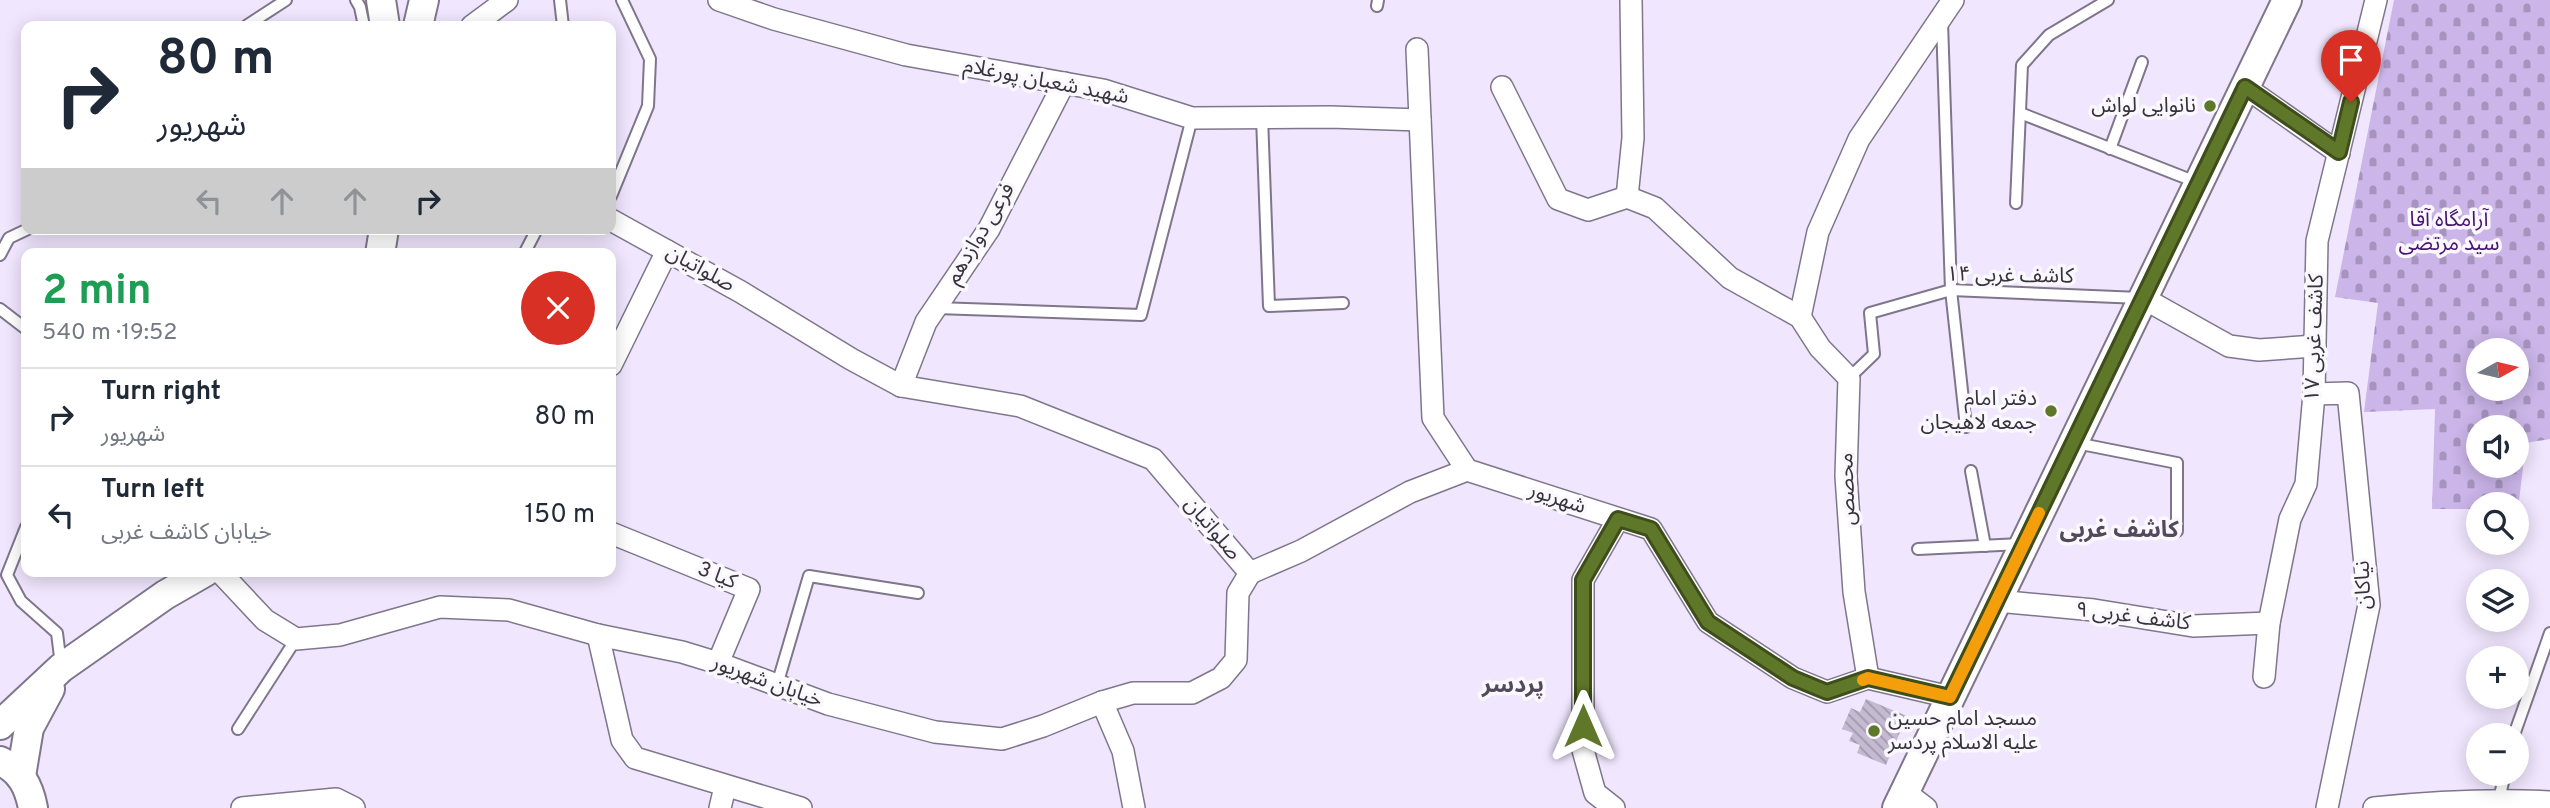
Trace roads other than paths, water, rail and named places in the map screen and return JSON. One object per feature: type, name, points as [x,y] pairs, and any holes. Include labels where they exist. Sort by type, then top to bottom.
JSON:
[{"type":"main road","points":[[381,0],[384,21]]},
{"type":"main road","points":[[419,21],[424,0]]},
{"type":"main road","points":[[1909,803],[1950,697],[2287,0]]},
{"type":"main road","points":[[0,725],[61,668],[165,595],[196,577]]},
{"type":"main road","points":[[33,808],[29,791],[10,768],[61,668]]},
{"type":"street","points":[[479,21],[508,0]]},
{"type":"street","name":"شهید شعبان پورغلام","points":[[719,0],[774,19],[906,55],[1104,90],[1192,118],[1420,120]]},
{"type":"street","points":[[1627,197],[1633,138],[1631,0]]},
{"type":"street","name":"کاشف غربی ۱۷","points":[[2264,677],[2269,623],[2290,519],[2306,484],[2314,394],[2318,241],[2376,0]]},
{"type":"street","points":[[1800,317],[1818,232],[1858,139],[1947,8]]},
{"type":"street","points":[[1417,49],[1433,418],[1468,471]]},
{"type":"street","name":"فرعی دوازدهم","points":[[901,386],[926,322],[989,229],[1064,83]]},
{"type":"street","points":[[1502,87],[1558,199],[1588,210],[1627,197],[1655,208],[1730,278],[1800,317],[1821,348],[1849,378]]},
{"type":"street","points":[[2245,87],[2339,152]]},
{"type":"street","name":"صلواتیان","points":[[616,223],[901,386],[1020,406],[1153,459],[1250,573],[1301,551],[1410,492],[1468,471]]},
{"type":"street","points":[[616,355],[667,251]]},
{"type":"street","points":[[2143,298],[2229,346],[2259,350],[2315,346]]},
{"type":"street","name":"محصص","points":[[1849,378],[1846,476],[1854,592],[1868,678]]},
{"type":"street","name":"نیاکان","points":[[2314,394],[2348,393],[2369,605],[2326,808]]},
{"type":"street","name":"شهریور","points":[[1468,471],[1651,529],[1708,622],[1793,678],[1827,692],[1868,678]]},
{"type":"street","points":[[1614,808],[1595,793],[1583,750],[1583,580],[1618,519]]},
{"type":"street","name":"کیا 3","points":[[616,535],[749,589],[718,663]]},
{"type":"street","name":"خیابان شهریور","points":[[296,639],[340,635],[440,607],[509,610],[598,635],[682,652],[828,705],[935,733],[1002,739],[1133,693],[1192,692],[1221,678],[1236,660],[1238,593],[1250,573]]},
{"type":"street","points":[[225,577],[265,620],[296,639]]},
{"type":"street","name":"کاشف غربی ۹","points":[[1997,601],[2094,610],[2193,626],[2269,623]]},
{"type":"street","points":[[598,635],[622,740],[635,758],[801,808]]},
{"type":"street","points":[[1868,678],[1950,697]]},
{"type":"street","points":[[1102,702],[1123,751],[1134,808]]},
{"type":"street","points":[[720,808],[726,787]]},
{"type":"street","points":[[242,808],[337,799],[354,808]]},
{"type":"street","points":[[2374,808],[2435,801],[2550,802]]},
{"type":"lane","points":[[254,21],[286,0]]},
{"type":"lane","points":[[356,0],[362,21]]},
{"type":"lane","points":[[560,0],[562,21]]},
{"type":"lane","points":[[616,184],[648,106],[650,59],[622,0]]},
{"type":"lane","points":[[2016,203],[2022,65],[2049,35],[2108,0]]},
{"type":"lane","points":[[1947,8],[1951,290],[1966,427]]},
{"type":"lane","points":[[2110,149],[2142,62]]},
{"type":"lane","points":[[2020,113],[2199,183]]},
{"type":"lane","points":[[1262,117],[1269,306],[1343,303]]},
{"type":"lane","points":[[936,308],[1141,315],[1192,118]]},
{"type":"lane","points":[[0,255],[9,238],[21,232]]},
{"type":"lane","name":"کاشف غربی ۱۴","points":[[1849,378],[1874,354],[1870,313],[1951,290],[2143,298]]},
{"type":"lane","points":[[0,309],[21,325]]},
{"type":"lane","points":[[2073,442],[2177,463],[2177,531]]},
{"type":"lane","points":[[1971,471],[1985,546]]},
{"type":"lane","points":[[21,540],[7,575],[21,601],[57,634],[61,668]]},
{"type":"lane","points":[[1918,549],[2024,544]]},
{"type":"lane","points":[[777,685],[809,576],[918,593]]},
{"type":"lane","points":[[2518,723],[2550,633]]},
{"type":"lane","points":[[238,729],[296,639]]},
{"type":"lane","points":[[2509,786],[2514,803]]},
{"type":"place","name":"نانوایی لواش","points":[[2210,106]]},
{"type":"place","name":"دفتر امام جمعه لاهیجان","points":[[2051,411]]},
{"type":"place","name":"مسجد امام حسین علیه الاسلام پردسر","points":[[1874,731]]},
{"type":"district","name":"کاشف غربی","points":[[2119,531]]},
{"type":"district","name":"پردسر","points":[[1513,686]]},
{"type":"park label","name":"آرامگاه آقا سید مرتضی","points":[[2449,232]]}]
